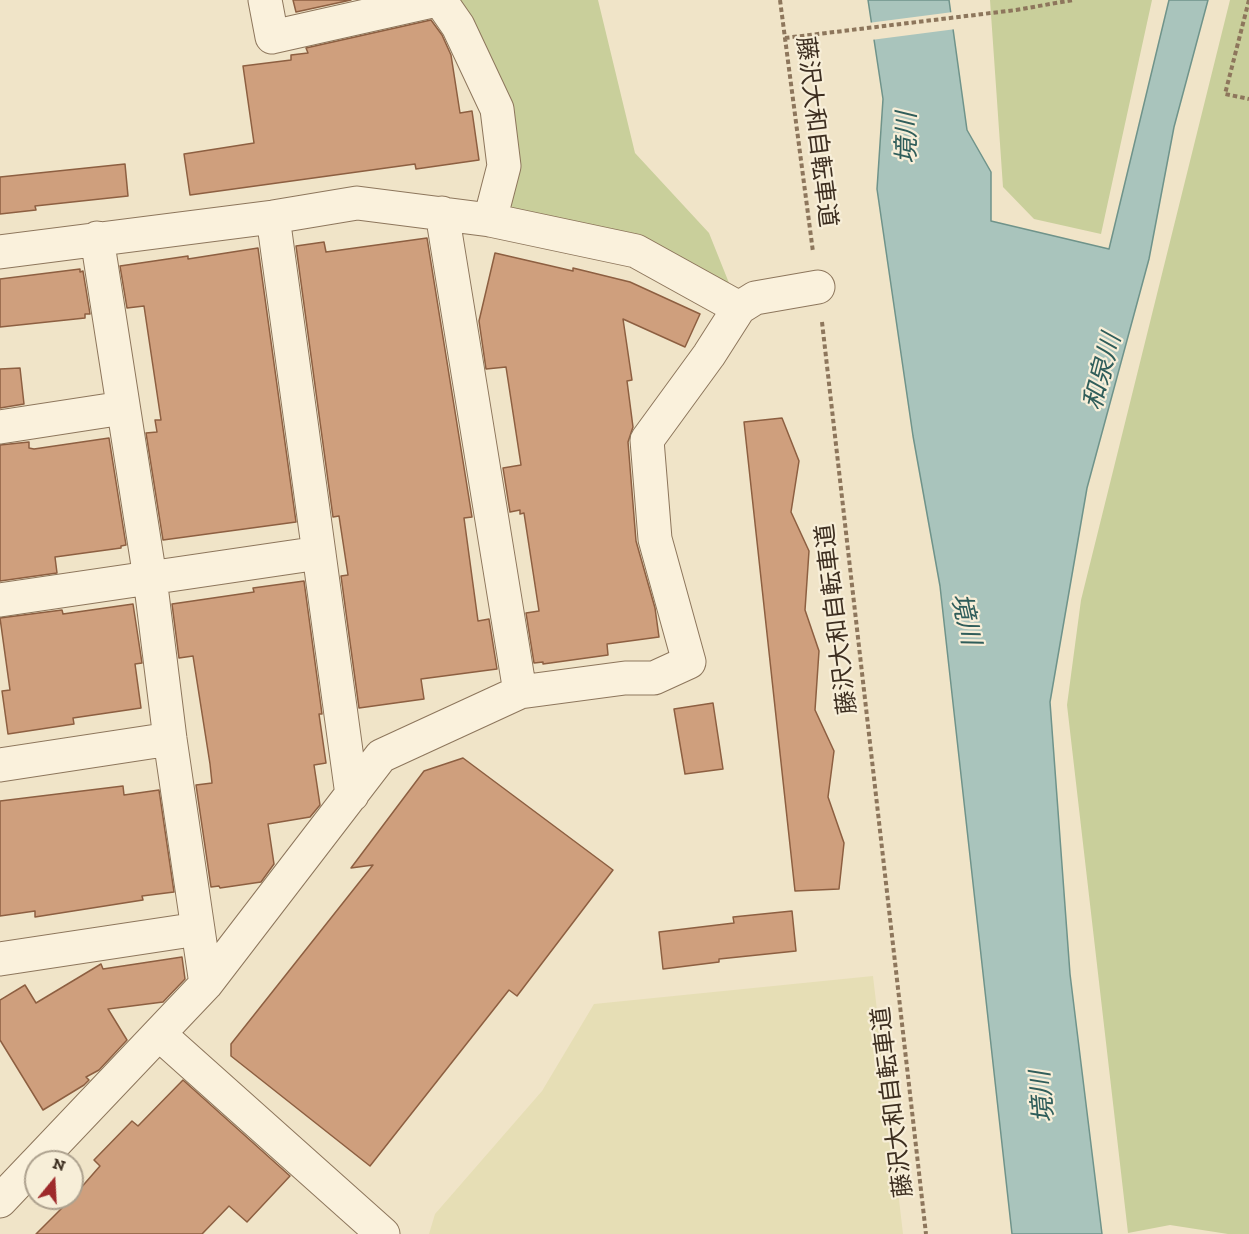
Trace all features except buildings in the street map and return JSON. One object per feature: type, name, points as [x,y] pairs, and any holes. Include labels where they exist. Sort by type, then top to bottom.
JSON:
[{"type":"street","points":[[265,0],[272,37],[438,0],[458,26],[497,109],[504,166],[490,220]]},
{"type":"street","points":[[0,252],[273,217],[357,203],[490,220],[636,251],[739,308]]},
{"type":"street","points":[[442,213],[520,692]]},
{"type":"street","points":[[273,217],[352,795]]},
{"type":"street","points":[[97,238],[150,578],[170,739],[206,984]]},
{"type":"street","points":[[49,1150],[206,984],[381,756],[520,692],[625,678],[654,678],[689,662],[655,538],[646,440],[709,355],[739,308],[755,298],[818,287]]},
{"type":"street","points":[[0,427],[123,408]]},
{"type":"street","points":[[0,600],[319,553]]},
{"type":"street","points":[[0,765],[170,739]]},
{"type":"street","points":[[0,959],[198,929]]},
{"type":"street","points":[[159,1034],[383,1234]]},
{"type":"street","points":[[0,1201],[24,1176]]},
{"type":"path","name":"藤沢大和自転車道","points":[[780,0],[818,287],[926,1234]]},
{"type":"path","points":[[785,38],[1016,10],[1073,0]]},
{"type":"path","points":[[1249,0],[1225,94],[1249,99]]},
{"type":"shaded area","points":[[873,976],[903,1234],[429,1234],[435,1214],[542,1091],[594,1004]]},
{"type":"green space","points":[[440,0],[598,0],[635,153],[709,233],[739,308],[636,251],[490,220],[504,166]]},
{"type":"green space","points":[[990,0],[1152,0],[1101,234],[1034,219],[1003,187]]},
{"type":"green space","points":[[1230,0],[1249,0],[1249,1234],[1228,1234],[1170,1225],[1128,1233],[1067,705],[1081,600]]},
{"type":"water","points":[[868,0],[949,0],[967,130],[991,172],[991,221],[1109,249],[1169,0],[1208,0],[1174,127],[1149,259],[1087,488],[1050,702],[1070,974],[1102,1234],[1012,1234],[940,586],[913,436],[877,189],[883,99]]},
{"type":"pier","points":[[953,12],[956,29],[871,40],[868,23]]},
{"type":"water label","name":"境川","points":[[908,138]]},
{"type":"water label","name":"和泉川","points":[[1103,372]]},
{"type":"water label","name":"境川","points":[[965,619]]},
{"type":"water label","name":"境川","points":[[1043,1097]]}]
